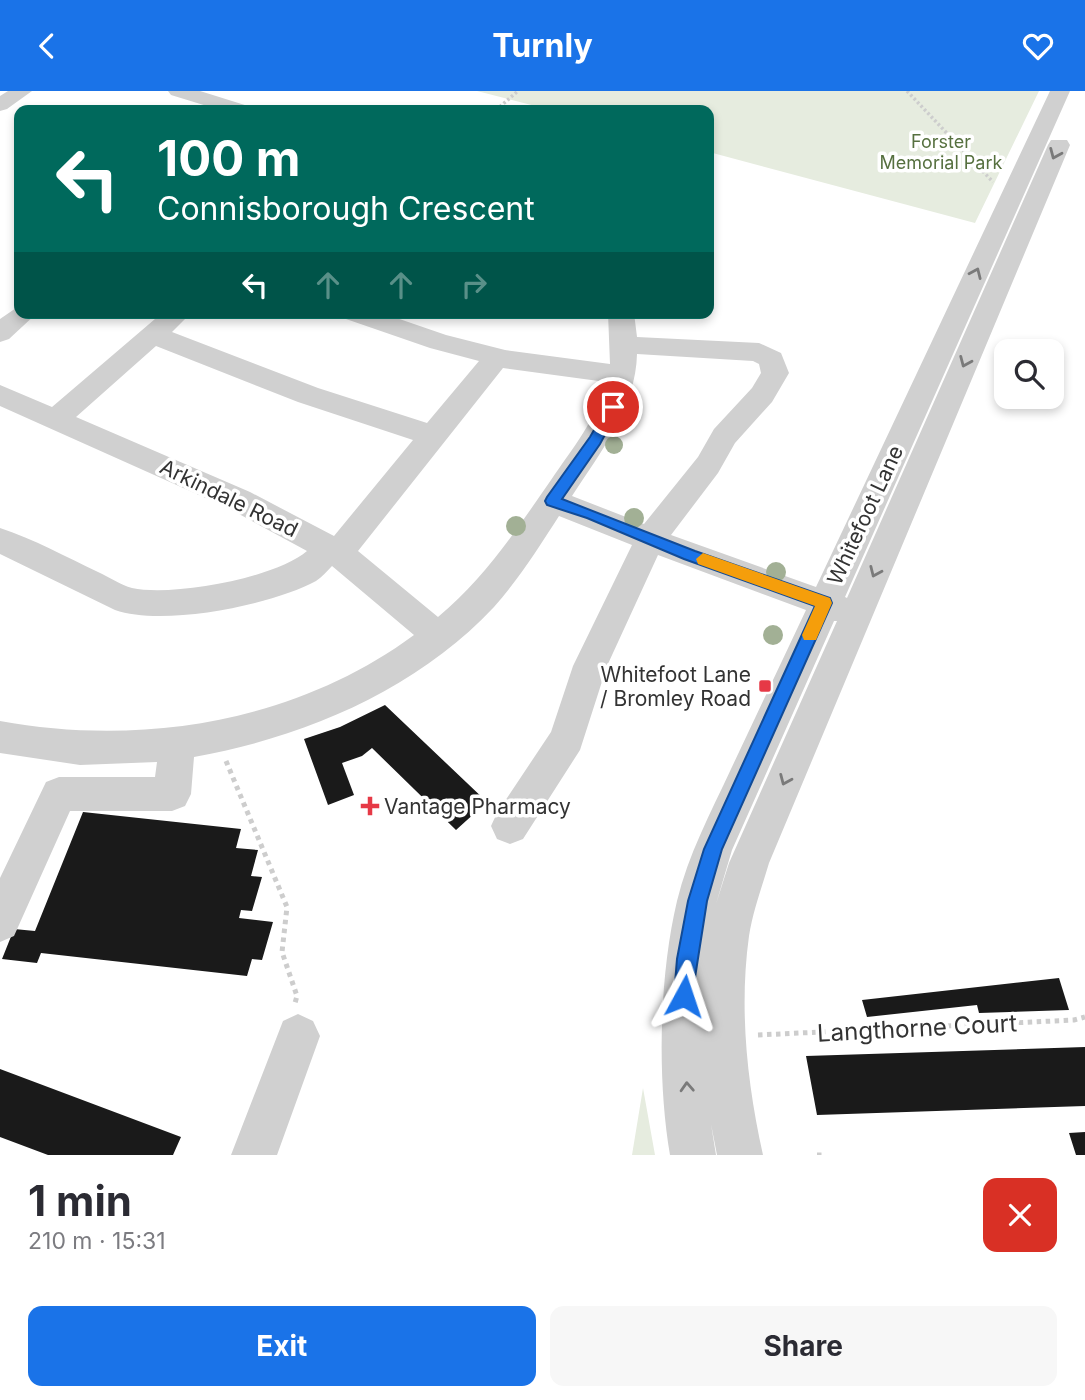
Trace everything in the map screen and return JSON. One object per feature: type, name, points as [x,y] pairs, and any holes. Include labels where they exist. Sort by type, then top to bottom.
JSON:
[{"type":"street","points":[[1,103],[22,91]]},
{"type":"street","name":"Whitefoot Lane","points":[[840,609],[1060,91]]},
{"type":"street","name":"Whitefoot Lane","points":[[740,1155],[723,1037],[706,963],[697,901],[713,849],[840,609],[1082,91]]},
{"type":"street","points":[[192,93],[227,105]]},
{"type":"street","points":[[0,333],[17,319]]},
{"type":"street","points":[[56,419],[171,319]]},
{"type":"street","points":[[372,319],[439,342],[497,357],[623,344],[759,352],[771,359],[775,373],[762,395],[724,436],[708,465],[650,539],[590,666],[567,739],[510,826]]},
{"type":"street","points":[[153,335],[308,395],[433,436]]},
{"type":"street","points":[[0,737],[34,745],[90,749],[177,745],[263,726],[365,686],[438,635],[470,609],[496,580],[595,440],[613,407],[623,344]]},
{"type":"street","points":[[0,540],[127,601],[164,604],[226,595],[272,584],[306,571],[335,551],[497,357]]},
{"type":"street","name":"Arkindale Road","points":[[0,395],[239,500],[335,551],[438,635]]},
{"type":"street","points":[[552,501],[840,609]]},
{"type":"street","points":[[0,922],[59,794],[172,794],[177,745]]},
{"type":"street","name":"Whitefoot Lane","points":[[693,1155],[689,1133],[683,1010],[706,963]]},
{"type":"street","points":[[254,1155],[295,1022]]},
{"type":"path","points":[[502,105],[518,91]]},
{"type":"path","points":[[907,91],[998,187]]},
{"type":"path","points":[[217,738],[287,907],[282,952],[297,996],[295,1022]]},
{"type":"path","name":"Langthorne Court","points":[[749,1036],[1074,1020],[1085,1017]]},
{"type":"path","points":[[817,1155],[822,1155]]},
{"type":"green space","name":"Forster Memorial Park","points":[[477,91],[1039,91],[975,223],[714,153],[714,105],[532,105]]},
{"type":"green space","points":[[643,1088],[655,1155],[632,1155]]},
{"type":"building","points":[[385,705],[487,802],[456,830],[372,748],[362,756],[342,763],[354,795],[328,805],[304,739],[340,727]]},
{"type":"building","points":[[83,812],[241,829],[236,848],[258,850],[251,876],[262,877],[252,911],[241,910],[239,918],[273,922],[262,960],[252,959],[247,976],[41,953],[37,963],[2,959],[14,929],[35,931]]},
{"type":"building","points":[[1059,978],[1069,1010],[979,1013],[977,1005],[867,1017],[862,1000]]},
{"type":"building","points":[[1085,1047],[1085,1106],[817,1115],[806,1056]]},
{"type":"building","points":[[0,1069],[181,1137],[173,1155],[48,1155],[0,1137]]},
{"type":"building","points":[[1085,1132],[1085,1155],[1076,1155],[1069,1133]]},
{"type":"slow traffic","points":[[703,559],[825,603],[810,635]]},
{"type":"place","name":"Whitefoot Lane / Bromley Road","points":[[765,686]]},
{"type":"place","name":"Vantage Pharmacy","points":[[370,806]]},
{"type":"route","points":[[613,407],[595,440],[552,501],[592,514],[690,555],[825,603],[713,849],[697,901],[684,996]]}]
